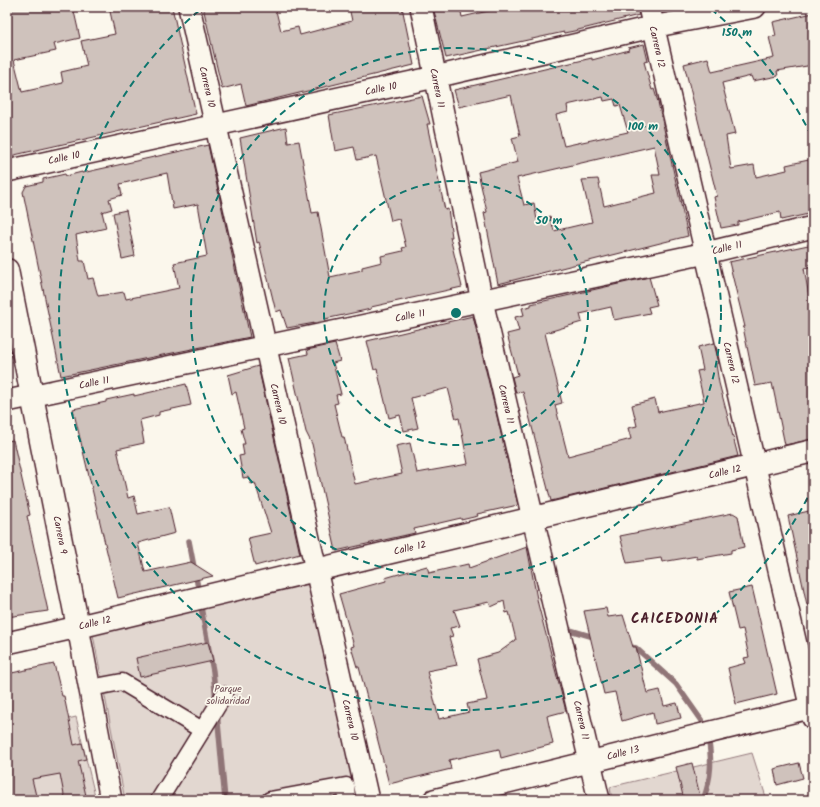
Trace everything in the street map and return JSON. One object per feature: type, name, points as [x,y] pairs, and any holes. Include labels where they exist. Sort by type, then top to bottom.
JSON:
[{"type":"main road","name":"Carrera 9","points":[[7,270],[78,627]]},
{"type":"main road","name":"Calle 12","points":[[78,627],[813,452]]},
{"type":"street","name":"Carrera 10","points":[[189,7],[368,800]]},
{"type":"street","name":"Carrera 11","points":[[421,7],[482,300],[599,800]]},
{"type":"street","name":"Carrera 12","points":[[649,7],[652,28],[706,253],[754,466],[812,711]]},
{"type":"street","name":"Calle 10","points":[[7,171],[216,126],[652,28],[755,7]]},
{"type":"street","name":"Calle 11","points":[[7,401],[266,348],[482,300],[706,253],[813,227]]},
{"type":"street","name":"Calle 12","points":[[7,643],[78,627]]},
{"type":"street","name":"Carrera 9","points":[[78,627],[111,800]]},
{"type":"street","points":[[90,688],[122,682],[202,730]]},
{"type":"street","points":[[159,800],[224,695]]},
{"type":"street","name":"Calle 13","points":[[434,800],[591,761],[812,711]]},
{"type":"street","points":[[270,800],[346,786],[347,800]]},
{"type":"green space","name":"Parque solidaridad","points":[[310,572],[358,797],[343,800],[125,800],[89,614]]},
{"type":"green space","points":[[76,717],[96,800],[36,800],[20,731]]},
{"type":"green space","points":[[752,753],[767,800],[612,800],[610,787]]},
{"type":"building","points":[[7,7],[73,7],[80,38],[54,44],[56,51],[14,60],[22,92],[63,83],[61,72],[87,66],[81,41],[115,34],[109,7],[172,7],[196,114],[10,156],[7,145]]},
{"type":"building","points":[[203,7],[275,7],[281,31],[298,27],[300,35],[352,21],[349,7],[402,7],[414,65],[246,106],[241,84],[222,89]]},
{"type":"building","points":[[433,7],[460,7],[462,17],[497,9],[497,7],[637,7],[639,15],[574,31],[446,58]]},
{"type":"building","points":[[813,13],[813,65],[777,71],[778,76],[753,81],[751,76],[722,83],[735,134],[726,136],[731,169],[754,165],[756,177],[787,170],[786,165],[813,159],[813,213],[781,220],[780,212],[738,222],[738,225],[721,228],[714,197],[717,196],[684,64],[708,58],[712,72],[774,58],[769,37],[776,36],[773,22]]},
{"type":"building","points":[[644,44],[648,61],[644,62],[652,90],[654,89],[658,102],[688,236],[498,284],[484,213],[487,212],[478,172],[518,162],[512,138],[520,136],[511,95],[459,107],[454,90],[592,58],[592,60],[629,50],[628,48]],"holes":[[[603,97],[604,101],[614,99],[616,106],[620,105],[628,132],[564,146],[556,115],[568,112],[567,105]],[[654,146],[660,175],[652,175],[656,193],[604,206],[598,179],[582,180],[592,222],[554,231],[550,216],[537,220],[534,203],[524,205],[517,178]]]},
{"type":"building","points":[[422,96],[430,124],[427,124],[445,210],[448,209],[452,237],[450,237],[462,287],[371,307],[371,309],[325,319],[326,321],[287,328],[281,310],[276,312],[259,242],[257,243],[240,138],[286,127],[288,143],[299,141],[312,213],[318,212],[330,277],[362,270],[362,267],[382,262],[381,256],[403,251],[402,248],[406,247],[399,219],[391,221],[376,156],[357,160],[354,147],[335,151],[329,115]]},
{"type":"building","points":[[208,145],[250,337],[61,376],[23,192],[26,186],[43,182],[43,179],[65,174],[66,176]],"holes":[[[167,173],[173,209],[198,204],[207,256],[174,263],[179,288],[126,299],[124,292],[98,296],[93,278],[88,279],[84,261],[80,261],[76,235],[106,228],[102,212],[112,209],[109,199],[122,195],[120,184]]]},
{"type":"building","points":[[126,210],[135,256],[122,259],[113,213]]},
{"type":"building","points":[[813,244],[813,266],[804,268],[813,319],[813,439],[785,445],[772,383],[755,386],[743,327],[745,327],[729,262]]},
{"type":"building","points":[[649,277],[657,305],[648,307],[650,313],[614,320],[611,307],[580,314],[582,322],[545,333],[562,403],[555,405],[568,456],[631,439],[628,428],[637,426],[632,405],[655,399],[658,412],[704,402],[697,371],[703,370],[698,347],[714,343],[719,363],[716,364],[719,383],[738,456],[551,501],[523,392],[516,393],[512,377],[518,375],[507,334],[519,331],[515,317],[524,315],[522,308],[531,306],[531,304]]},
{"type":"building","points":[[473,316],[518,505],[477,514],[478,516],[461,520],[461,518],[414,529],[415,533],[336,551],[312,444],[306,432],[289,358],[308,354],[307,350],[335,344],[340,361],[333,363],[341,394],[336,395],[338,403],[334,404],[342,437],[344,437],[355,484],[402,474],[396,446],[410,443],[417,473],[468,464],[459,418],[456,419],[448,388],[411,398],[418,428],[404,431],[400,415],[389,418],[377,369],[374,370],[367,341]]},
{"type":"building","points":[[258,366],[300,554],[255,566],[248,538],[271,533],[255,483],[250,484],[249,477],[243,478],[239,456],[244,455],[242,444],[245,444],[241,429],[244,428],[236,392],[232,394],[228,375]]},
{"type":"building","points":[[186,384],[191,405],[159,412],[159,415],[140,420],[144,443],[117,449],[128,498],[134,496],[138,514],[169,507],[175,533],[138,543],[145,572],[191,562],[213,576],[118,598],[73,409],[106,402],[106,400],[134,394],[134,396]]},
{"type":"building","points":[[13,440],[30,515],[27,516],[48,611],[7,617],[7,441]]},
{"type":"building","points":[[813,510],[813,605],[807,605],[788,516]]},
{"type":"building","points":[[733,513],[738,516],[744,547],[731,550],[731,553],[697,559],[697,556],[662,562],[661,558],[627,563],[620,536]]},
{"type":"building","points":[[527,547],[538,604],[566,711],[547,716],[553,744],[501,758],[499,749],[449,760],[451,769],[389,784],[359,667],[357,667],[351,647],[354,646],[339,594],[386,581],[385,578],[427,566],[429,573],[468,564],[469,568]],"holes":[[[504,601],[506,613],[509,612],[516,640],[498,653],[477,659],[487,700],[467,704],[469,712],[439,719],[427,671],[457,665],[449,637],[453,636],[450,628],[460,626],[454,610],[489,602],[491,607]]]},
{"type":"building","points":[[752,587],[777,694],[736,704],[728,668],[746,663],[744,658],[749,657],[743,629],[738,630],[729,592]]},
{"type":"building","points":[[606,608],[608,617],[623,615],[633,647],[636,647],[647,693],[660,690],[664,706],[677,703],[681,718],[655,724],[653,712],[622,721],[615,692],[604,694],[584,611]]},
{"type":"building","points":[[208,642],[213,661],[140,677],[136,658]]},
{"type":"building","points":[[54,664],[62,696],[64,696],[74,745],[82,743],[86,759],[78,761],[87,800],[65,800],[60,774],[32,779],[37,800],[10,800],[7,787],[7,674]]},
{"type":"building","points":[[692,763],[701,800],[684,800],[676,767]]},
{"type":"building","points":[[799,763],[803,778],[777,785],[774,769]]},
{"type":"waterway","points":[[189,541],[199,593]]},
{"type":"waterway","points":[[200,602],[213,671],[216,700]]},
{"type":"waterway","points":[[563,628],[597,638]]},
{"type":"waterway","points":[[630,647],[636,648],[676,684],[707,728]]},
{"type":"waterway","points":[[217,712],[225,800]]},
{"type":"waterway","points":[[703,800],[710,776],[708,736]]},
{"type":"district","name":"CAICEDONIA","points":[[675,619]]}]
